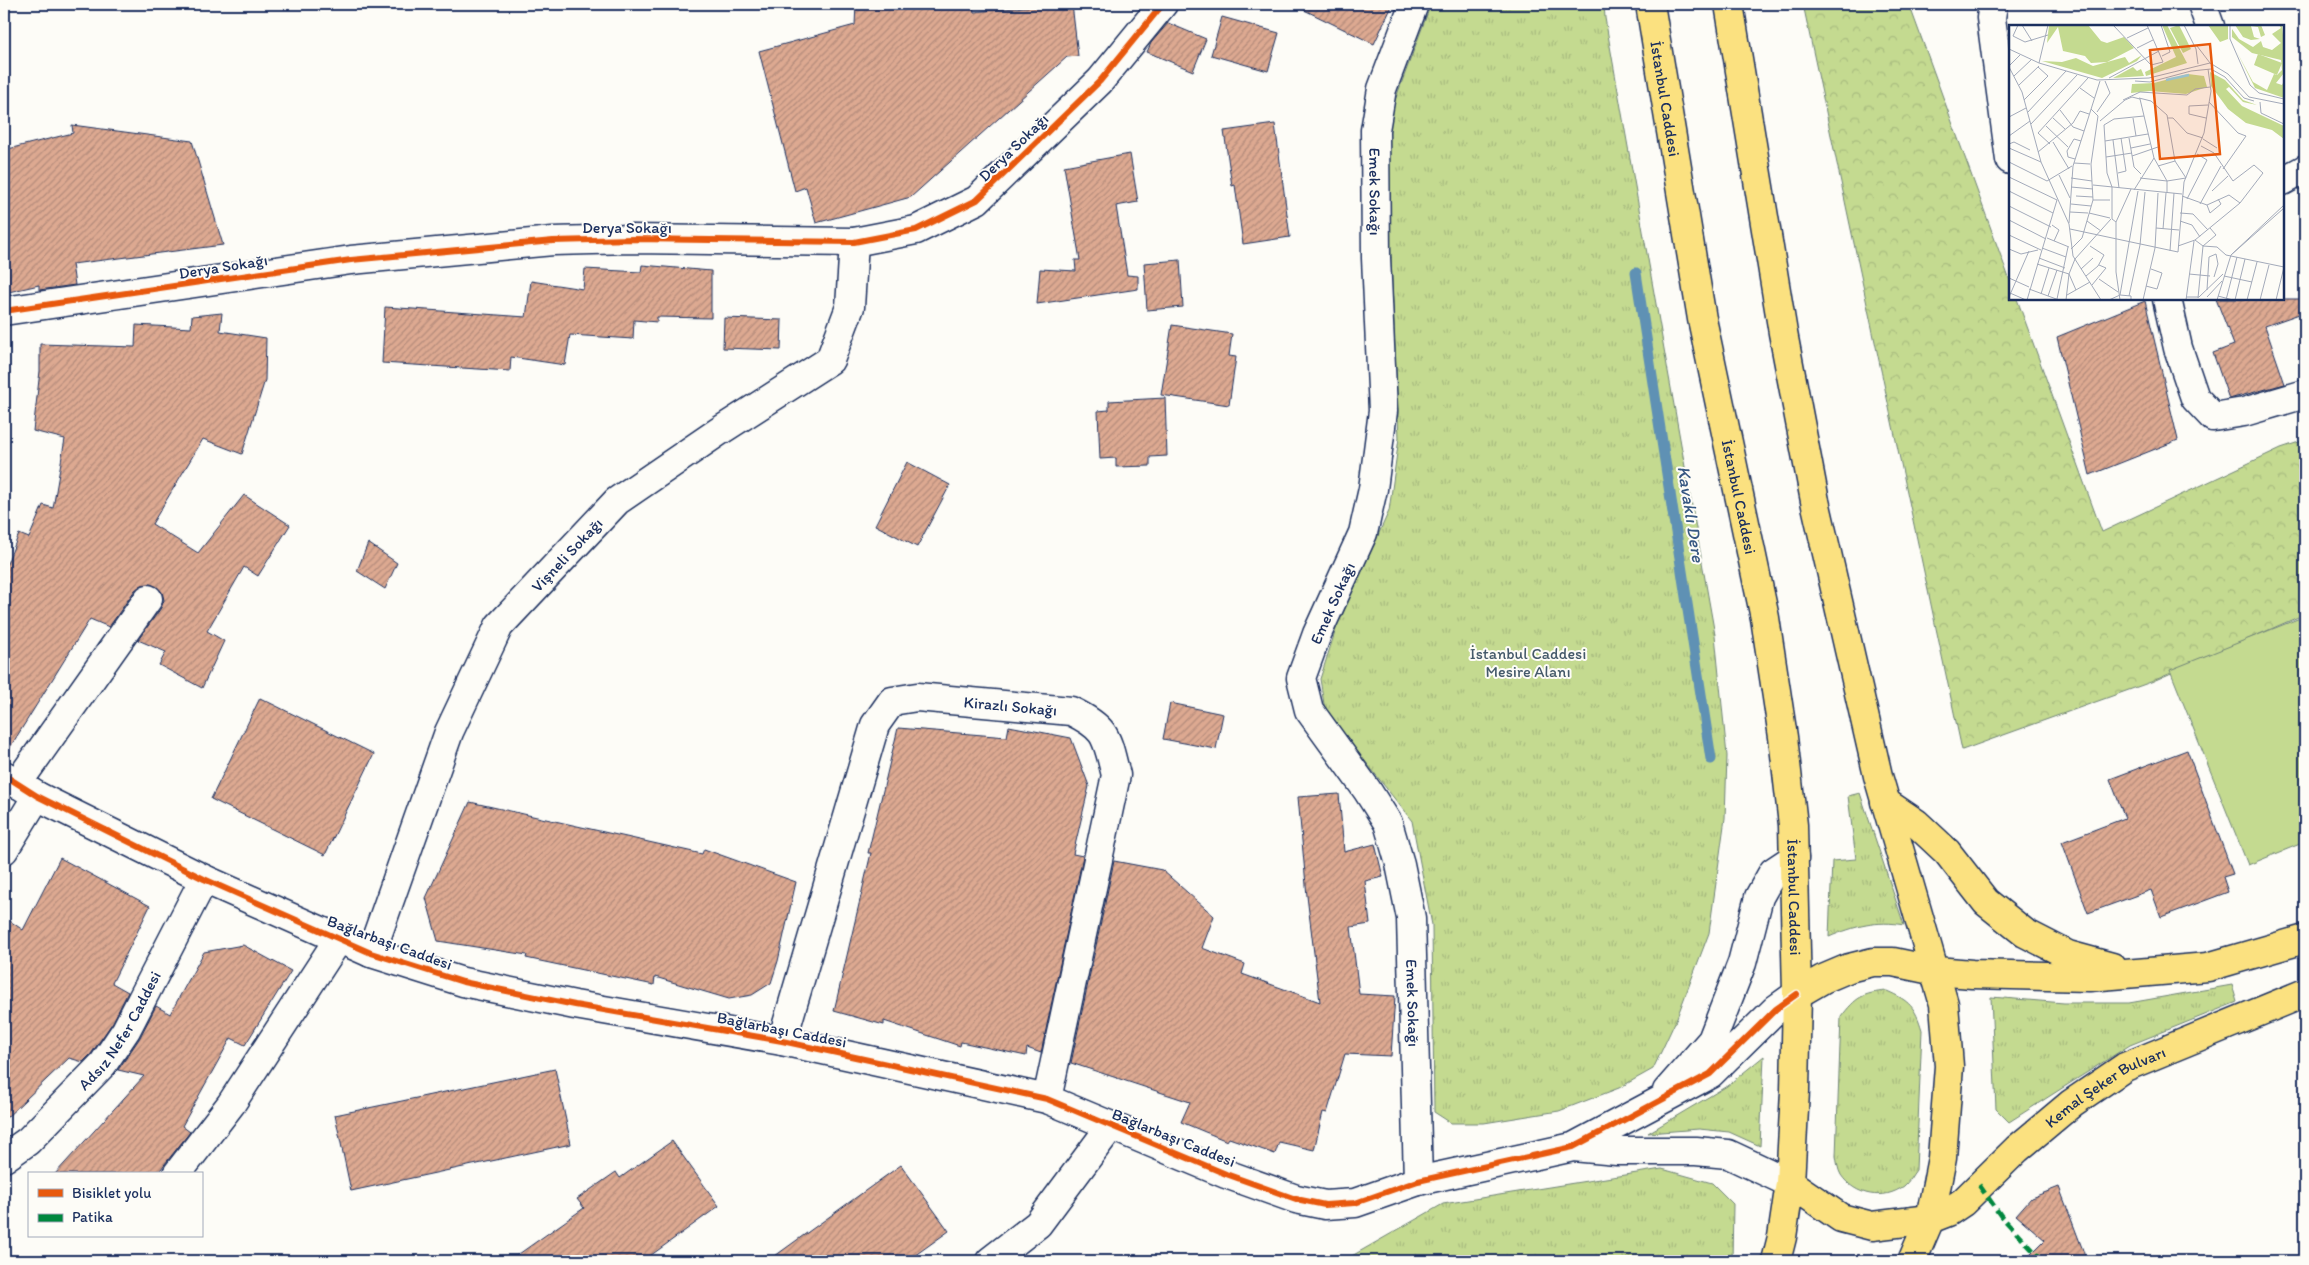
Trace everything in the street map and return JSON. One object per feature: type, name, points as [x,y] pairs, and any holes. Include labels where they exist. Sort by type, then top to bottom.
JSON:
[{"type":"main road","name":"İstanbul Caddesi","points":[[1650,4],[1702,319],[1765,618],[1783,737],[1793,826],[1797,994],[1790,1183],[1782,1237],[1776,1261]]},
{"type":"main road","points":[[1729,4],[1790,371],[1815,500],[1885,802],[1944,1004],[1950,1066],[1942,1158],[1930,1219],[1912,1261]]},
{"type":"main road","points":[[1885,802],[1916,823],[1947,852],[1986,902],[2025,933],[2068,955],[2140,974]]},
{"type":"main road","points":[[1797,994],[1823,979],[1849,968],[1872,962],[1906,964],[1936,972],[2089,977],[2208,967],[2305,939]]},
{"type":"main road","name":"Kemal Şeker Bulvarı","points":[[1790,1183],[1841,1218],[1872,1226],[1930,1219],[1948,1212],[1963,1202],[2017,1149],[2072,1103],[2125,1067],[2305,993]]},
{"type":"street","name":"Derya Sokağı","points":[[4,312],[351,260],[553,241],[632,239],[854,242],[916,230],[977,200],[1100,81],[1163,4]]},
{"type":"street","name":"Emek Sokağı","points":[[1414,4],[1382,89],[1375,130],[1376,249],[1383,411],[1373,490],[1363,533],[1317,634],[1300,678],[1309,710],[1367,790],[1388,823],[1400,864],[1411,918],[1418,1181]]},
{"type":"street","points":[[1993,4],[1991,18],[2009,153]]},
{"type":"street","points":[[2202,4],[2210,25]]},
{"type":"street","points":[[2284,180],[2305,169]]},
{"type":"street","name":"Vişneli Sokağı","points":[[371,953],[449,732],[499,626],[617,501],[718,432],[830,360],[850,307],[854,242]]},
{"type":"street","points":[[2167,300],[2178,348],[2195,398],[2213,417],[2244,412],[2305,394]]},
{"type":"street","points":[[4,850],[19,785],[148,599]]},
{"type":"street","name":"Kirazlı Sokağı","points":[[782,1041],[875,725],[892,702],[917,697],[1070,711],[1092,721],[1106,737],[1116,775],[1047,1099]]},
{"type":"street","name":"Bağlarbaşı Caddesi","points":[[19,785],[204,879],[371,953],[463,982],[575,1005],[782,1041],[1047,1099],[1226,1174],[1296,1199],[1325,1205],[1355,1203],[1418,1181],[1573,1147]]},
{"type":"street","points":[[1659,1100],[1712,1040],[1742,963],[1759,897],[1773,872],[1794,858]]},
{"type":"street","name":"Adsız Nefer Caddesi","points":[[4,1158],[28,1141],[103,1064],[126,1030],[204,879]]},
{"type":"street","points":[[179,1172],[231,1104],[338,940]]},
{"type":"street","points":[[1573,1147],[1710,1074],[1776,1010],[1797,994]]},
{"type":"street","points":[[990,1261],[1038,1224],[1111,1126]]},
{"type":"street","points":[[1573,1147],[1617,1152],[1696,1151],[1728,1154],[1790,1183]]},
{"type":"green space","name":"İstanbul Caddesi Mesire Alanı","points":[[1431,4],[1604,4],[1715,635],[1727,756],[1725,818],[1709,933],[1676,1020],[1653,1069],[1619,1088],[1559,1111],[1484,1123],[1451,1123],[1434,1112],[1432,925],[1412,821],[1325,710],[1320,679],[1337,626],[1389,511],[1399,438],[1385,127]]},
{"type":"green space","points":[[1803,4],[1909,4],[2009,278],[2009,300],[2017,300],[2102,532],[2281,448],[2305,440],[2305,614],[2151,682],[1962,750]]},
{"type":"green space","points":[[2305,616],[2305,842],[2248,865],[2170,670]]},
{"type":"green space","points":[[1860,793],[1904,925],[1885,923],[1866,925],[1829,937],[1832,861],[1856,859],[1848,796]]},
{"type":"green space","points":[[2232,985],[2237,1002],[2130,1045],[2009,1122],[1996,1109],[1991,997],[2064,1003],[2129,1003]]},
{"type":"green space","points":[[1887,991],[1901,998],[1914,1010],[1922,1030],[1916,1170],[1904,1186],[1888,1194],[1879,1195],[1862,1192],[1854,1188],[1839,1171],[1836,1156],[1841,1017],[1861,997]]},
{"type":"green space","points":[[1764,1056],[1760,1146],[1729,1132],[1699,1129],[1648,1133],[1727,1086]]},
{"type":"green space","points":[[1662,1169],[1712,1183],[1733,1204],[1732,1261],[1343,1261],[1443,1204]]},
{"type":"building","points":[[856,4],[973,4],[974,12],[1072,4],[1078,56],[1067,57],[911,197],[816,223],[806,187],[795,191],[759,51],[855,25]]},
{"type":"building","points":[[1292,4],[1393,4],[1374,44]]},
{"type":"building","points":[[1222,17],[1279,33],[1268,71],[1211,55]]},
{"type":"building","points":[[1168,23],[1206,39],[1193,71],[1147,52],[1151,43]]},
{"type":"building","points":[[1275,124],[1290,237],[1243,244],[1235,185],[1232,186],[1224,131]]},
{"type":"building","points":[[72,125],[192,141],[223,245],[72,264],[75,285],[39,290],[39,285],[4,293],[4,150],[73,133]]},
{"type":"building","points":[[1130,154],[1138,202],[1116,206],[1127,275],[1138,276],[1138,289],[1037,304],[1040,269],[1076,271],[1075,260],[1080,260],[1064,166]]},
{"type":"building","points":[[1180,260],[1183,307],[1147,310],[1144,263]]},
{"type":"building","points":[[642,265],[711,271],[711,318],[657,317],[657,322],[634,320],[633,339],[570,335],[565,365],[511,357],[510,371],[382,363],[385,307],[526,317],[531,281],[583,289],[585,269],[641,272]]},
{"type":"building","points":[[2305,299],[2305,312],[2265,326],[2285,384],[2229,399],[2213,353],[2234,345],[2216,300]]},
{"type":"building","points":[[2145,301],[2178,440],[2090,475],[2057,337]]},
{"type":"building","points":[[222,313],[220,331],[266,338],[265,380],[242,454],[203,439],[152,524],[198,553],[244,495],[290,525],[258,576],[244,567],[207,631],[224,641],[202,688],[159,665],[166,652],[138,640],[161,608],[164,600],[162,592],[157,587],[150,584],[142,585],[135,590],[109,627],[90,619],[4,757],[4,571],[19,534],[29,538],[43,505],[53,508],[65,439],[33,431],[40,371],[40,344],[135,347],[136,325],[191,328],[192,316]]},
{"type":"building","points":[[724,318],[782,320],[781,350],[723,348]]},
{"type":"building","points":[[1172,325],[1232,334],[1229,356],[1236,357],[1229,405],[1161,395]]},
{"type":"building","points":[[1165,398],[1167,456],[1150,457],[1150,466],[1116,467],[1116,458],[1100,459],[1098,411],[1109,410],[1109,401]]},
{"type":"building","points":[[907,462],[950,485],[917,547],[875,525]]},
{"type":"building","points":[[368,543],[397,563],[385,589],[357,571]]},
{"type":"building","points":[[260,698],[374,754],[325,855],[211,799]]},
{"type":"building","points":[[1170,703],[1223,714],[1216,749],[1163,739]]},
{"type":"building","points":[[1009,726],[1071,738],[1089,786],[1073,854],[1083,856],[1041,1053],[1027,1048],[1026,1056],[961,1042],[960,1046],[884,1021],[884,1025],[834,1011],[871,853],[868,853],[898,728],[1007,737]]},
{"type":"building","points":[[2187,750],[2233,874],[2223,877],[2228,892],[2161,917],[2151,890],[2088,913],[2062,842],[2125,818],[2110,779]]},
{"type":"building","points":[[1339,794],[1344,852],[1375,844],[1383,877],[1365,881],[1370,924],[1351,927],[1359,994],[1395,996],[1391,1056],[1345,1054],[1327,1113],[1323,1112],[1314,1150],[1279,1142],[1275,1154],[1229,1138],[1227,1141],[1181,1122],[1190,1102],[1071,1063],[1114,861],[1162,870],[1214,916],[1202,948],[1245,964],[1242,974],[1320,1002],[1307,896],[1298,797]]},
{"type":"building","points":[[470,802],[702,854],[704,849],[796,882],[778,961],[771,983],[752,995],[729,999],[655,977],[654,985],[526,958],[527,955],[438,941],[426,898]]},
{"type":"building","points":[[60,858],[150,906],[112,983],[128,992],[113,1022],[91,1054],[83,1062],[69,1058],[4,1120],[4,917],[23,930]]},
{"type":"building","points":[[243,945],[291,971],[245,1045],[231,1038],[182,1126],[190,1132],[159,1172],[57,1172],[144,1076],[118,1070],[139,1039],[156,1006],[170,1014],[204,952]]},
{"type":"building","points":[[555,1069],[571,1144],[351,1191],[335,1115]]},
{"type":"building","points":[[672,1141],[719,1206],[643,1261],[509,1261],[584,1208],[577,1199],[616,1172],[620,1178]]},
{"type":"building","points":[[901,1165],[949,1231],[907,1261],[768,1261]]},
{"type":"building","points":[[2059,1187],[2087,1261],[2024,1261],[2045,1240],[2016,1215],[2031,1198]]},
{"type":"waterway","name":"Kavaklı Dere","points":[[1636,273],[1711,759]]},
{"type":"marked path","points":[[1979,1185],[2001,1216],[2043,1261]]},
{"type":"cycle path","points":[[4,311],[351,260],[553,241],[632,239],[854,242],[916,230],[977,200],[1100,81],[1163,4]]},
{"type":"cycle path","points":[[4,775],[37,796],[204,879],[371,953],[463,982],[575,1005],[782,1041],[1047,1099],[1226,1174],[1296,1199],[1325,1205],[1355,1203],[1418,1181],[1573,1147],[1710,1074],[1776,1009],[1797,994]]}]
